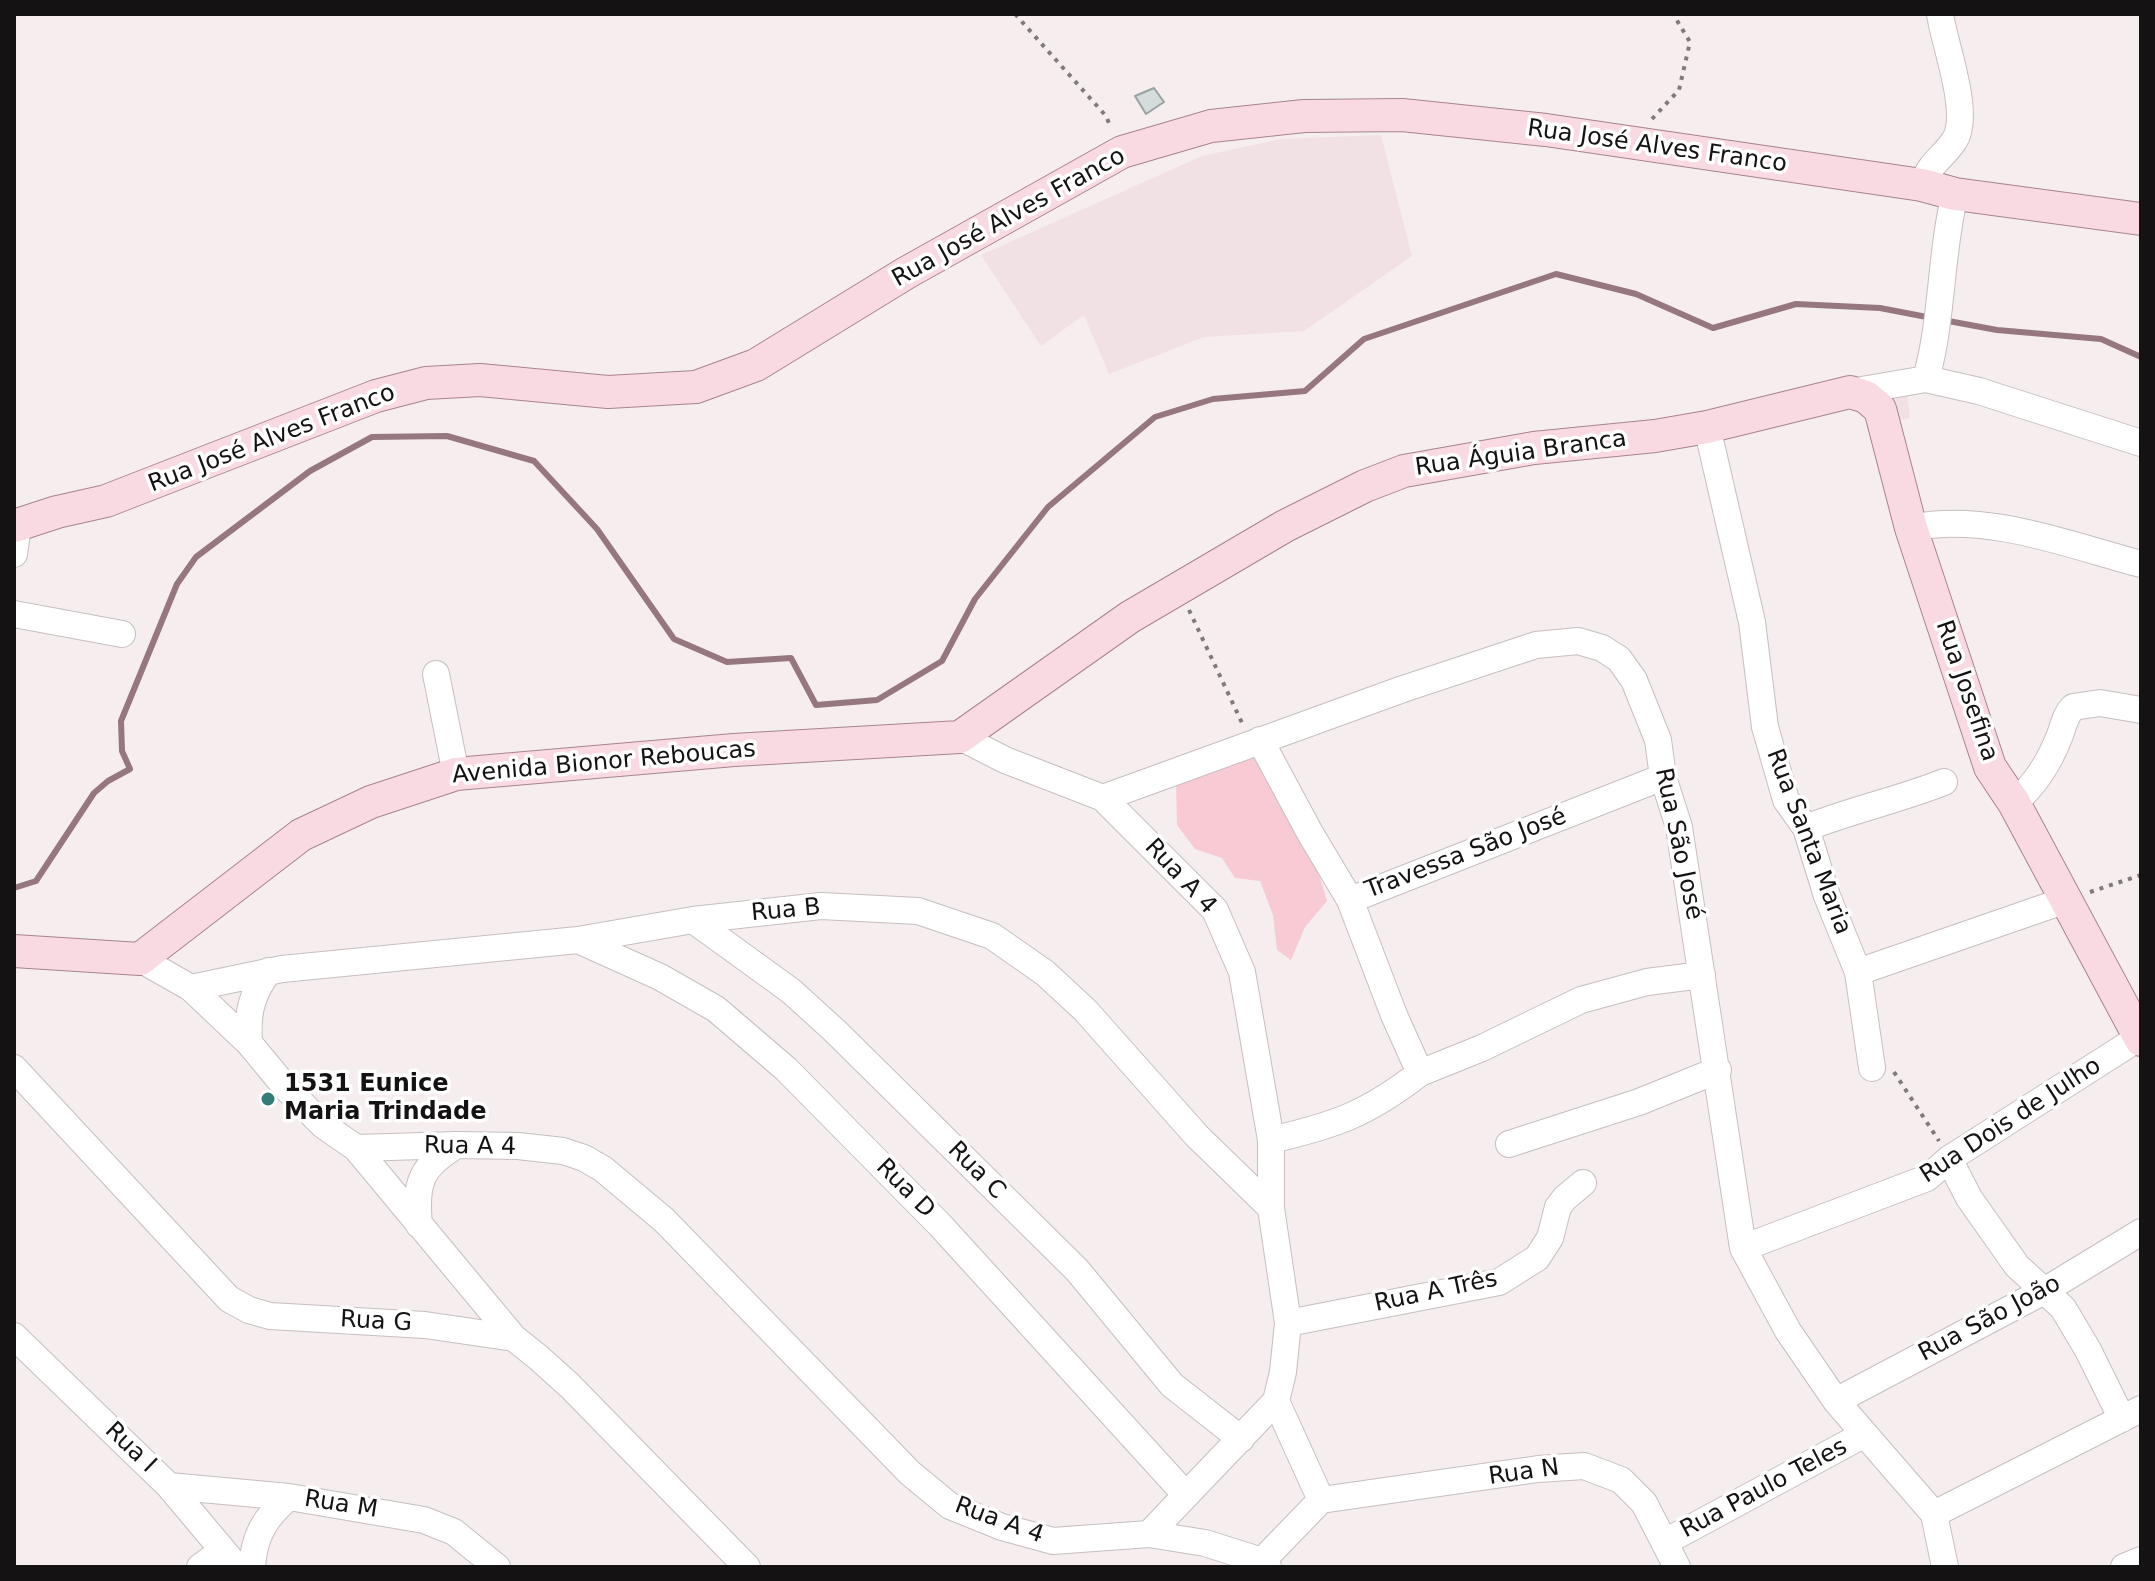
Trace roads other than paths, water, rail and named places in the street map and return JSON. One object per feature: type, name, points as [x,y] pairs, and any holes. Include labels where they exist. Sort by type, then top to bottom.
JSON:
[{"type":"main road","name":"Rua José Alves Franco","points":[[15,535],[57,512],[106,501],[376,396],[426,383],[480,380],[608,392],[696,387],[756,365],[944,251],[1122,152],[1211,126],[1318,116],[1402,115],[1546,130],[1922,185],[1955,194],[2141,219]]},
{"type":"main road","name":"Rua Josefina","points":[[1850,392],[1866,397],[1880,409],[1911,528],[1990,767],[2014,803],[2140,1038]]},
{"type":"main road","name":"Rua Águia Branca","points":[[960,737],[1130,617],[1285,526],[1365,486],[1404,471],[1534,448],[1655,436],[1707,427],[1850,392]]},
{"type":"main road","name":"Avenida Bionor Reboucas","points":[[140,959],[301,835],[371,802],[456,774],[734,750],[960,737]]},
{"type":"main road","points":[[14,951],[140,959]]},
{"type":"street","points":[[1922,185],[1929,167],[1956,139],[1960,107],[1940,14]]},
{"type":"street","points":[[1926,379],[1939,319],[1945,250],[1955,194]]},
{"type":"street","name":"Rua Águia Branca","points":[[1850,392],[1926,379],[1979,391],[2141,443]]},
{"type":"street","name":"Rua Santa Maria","points":[[1707,427],[1752,622],[1765,727],[1786,800],[1806,828],[1827,896],[1858,972],[1872,1068]]},
{"type":"street","points":[[1911,528],[1934,523],[1986,526],[2022,532],[2141,564]]},
{"type":"street","points":[[14,614],[122,634]]},
{"type":"street","name":"Rua São José","points":[[1103,798],[1536,645],[1578,641],[1602,648],[1619,659],[1634,680],[1658,740],[1663,777],[1679,827],[1743,1248],[1788,1331],[1836,1401],[1934,1514]]},
{"type":"street","points":[[436,674],[456,774]]},
{"type":"street","points":[[2014,803],[2039,776],[2059,737],[2065,716],[2073,707],[2100,703],[2141,710]]},
{"type":"street","points":[[960,737],[985,752],[1103,798]]},
{"type":"street","name":"Travessa São José","points":[[1256,742],[1350,900],[1663,777]]},
{"type":"street","points":[[1806,828],[1944,782]]},
{"type":"street","name":"Rua A 4","points":[[1103,798],[1215,910],[1242,972],[1271,1140],[1271,1208],[1288,1323],[1283,1372],[1276,1401]]},
{"type":"street","points":[[1350,900],[1420,1073]]},
{"type":"street","points":[[1858,972],[2066,900]]},
{"type":"street","name":"Rua B","points":[[191,988],[269,971],[578,940],[693,920],[821,906],[918,911],[992,936],[1045,973],[1085,1010],[1197,1136],[1271,1208]]},
{"type":"street","name":"Rua C","points":[[693,920],[791,991],[835,1031],[1077,1270],[1172,1385],[1241,1439]]},
{"type":"street","name":"Rua D","points":[[578,940],[660,977],[716,1009],[786,1069],[940,1225],[1186,1495]]},
{"type":"street","points":[[140,959],[191,988],[249,1043],[287,1089],[323,1125],[348,1142],[514,1338],[570,1386],[747,1567]]},
{"type":"street","points":[[249,1043],[247,1022],[250,1002],[269,971]]},
{"type":"street","points":[[1271,1140],[1316,1130],[1356,1116],[1385,1100],[1420,1073],[1482,1048],[1581,1000],[1647,982],[1702,975]]},
{"type":"street","name":"Rua Dois de Julho","points":[[1743,1248],[1927,1178],[1944,1150],[2140,1038]]},
{"type":"street","name":"Rua G","points":[[14,1068],[207,1278],[229,1299],[249,1310],[270,1316],[446,1327],[514,1338]]},
{"type":"street","points":[[1509,1144],[1639,1102],[1718,1070]]},
{"type":"street","name":"Rua A 4","points":[[348,1142],[518,1146],[563,1151],[584,1158],[603,1169],[664,1220],[910,1473],[950,1506],[1002,1527],[1053,1541],[1149,1534],[1205,1543],[1265,1564]]},
{"type":"street","points":[[419,1225],[417,1202],[421,1180],[433,1159],[457,1145]]},
{"type":"street","points":[[1944,1150],[1969,1198],[1995,1236],[2017,1266],[2063,1308],[2132,1414],[1934,1514],[1945,1567]]},
{"type":"street","name":"Rua A Três","points":[[1288,1323],[1499,1282],[1537,1258],[1550,1238],[1558,1207],[1583,1183]]},
{"type":"street","name":"Rua São João","points":[[1836,1401],[2044,1291],[2141,1232]]},
{"type":"street","name":"Rua I","points":[[14,1336],[169,1486],[230,1559]]},
{"type":"street","points":[[1149,1534],[1276,1401],[1321,1500],[1265,1564]]},
{"type":"street","name":"Rua Paulo Teles","points":[[1665,1542],[1863,1435]]},
{"type":"street","name":"Rua N","points":[[1321,1500],[1538,1469],[1584,1466],[1621,1480],[1644,1503],[1677,1567]]},
{"type":"street","name":"Rua M","points":[[169,1486],[289,1497],[424,1520],[454,1532],[497,1567]]},
{"type":"street","points":[[252,1567],[253,1549],[259,1531],[270,1513],[289,1497]]},
{"type":"street","points":[[200,1567],[230,1559]]},
{"type":"street","points":[[2124,1567],[2141,1560]]},
{"type":"waterway","points":[[14,888],[36,881],[94,793],[130,769],[122,751],[121,721],[177,584],[196,557],[310,471],[372,437],[447,436],[534,461],[597,529],[674,639],[727,662],[791,658],[816,705],[877,700],[942,661],[975,599],[1048,507],[1155,417],[1213,399],[1305,391],[1364,339],[1556,274],[1636,294],[1713,328],[1796,304],[1880,308],[1932,318]]},
{"type":"waterway","points":[[1943,320],[1997,330],[2101,339],[2141,357]]},
{"type":"place","name":"1531 Eunice Maria Trindade","points":[[268,1099]]}]
